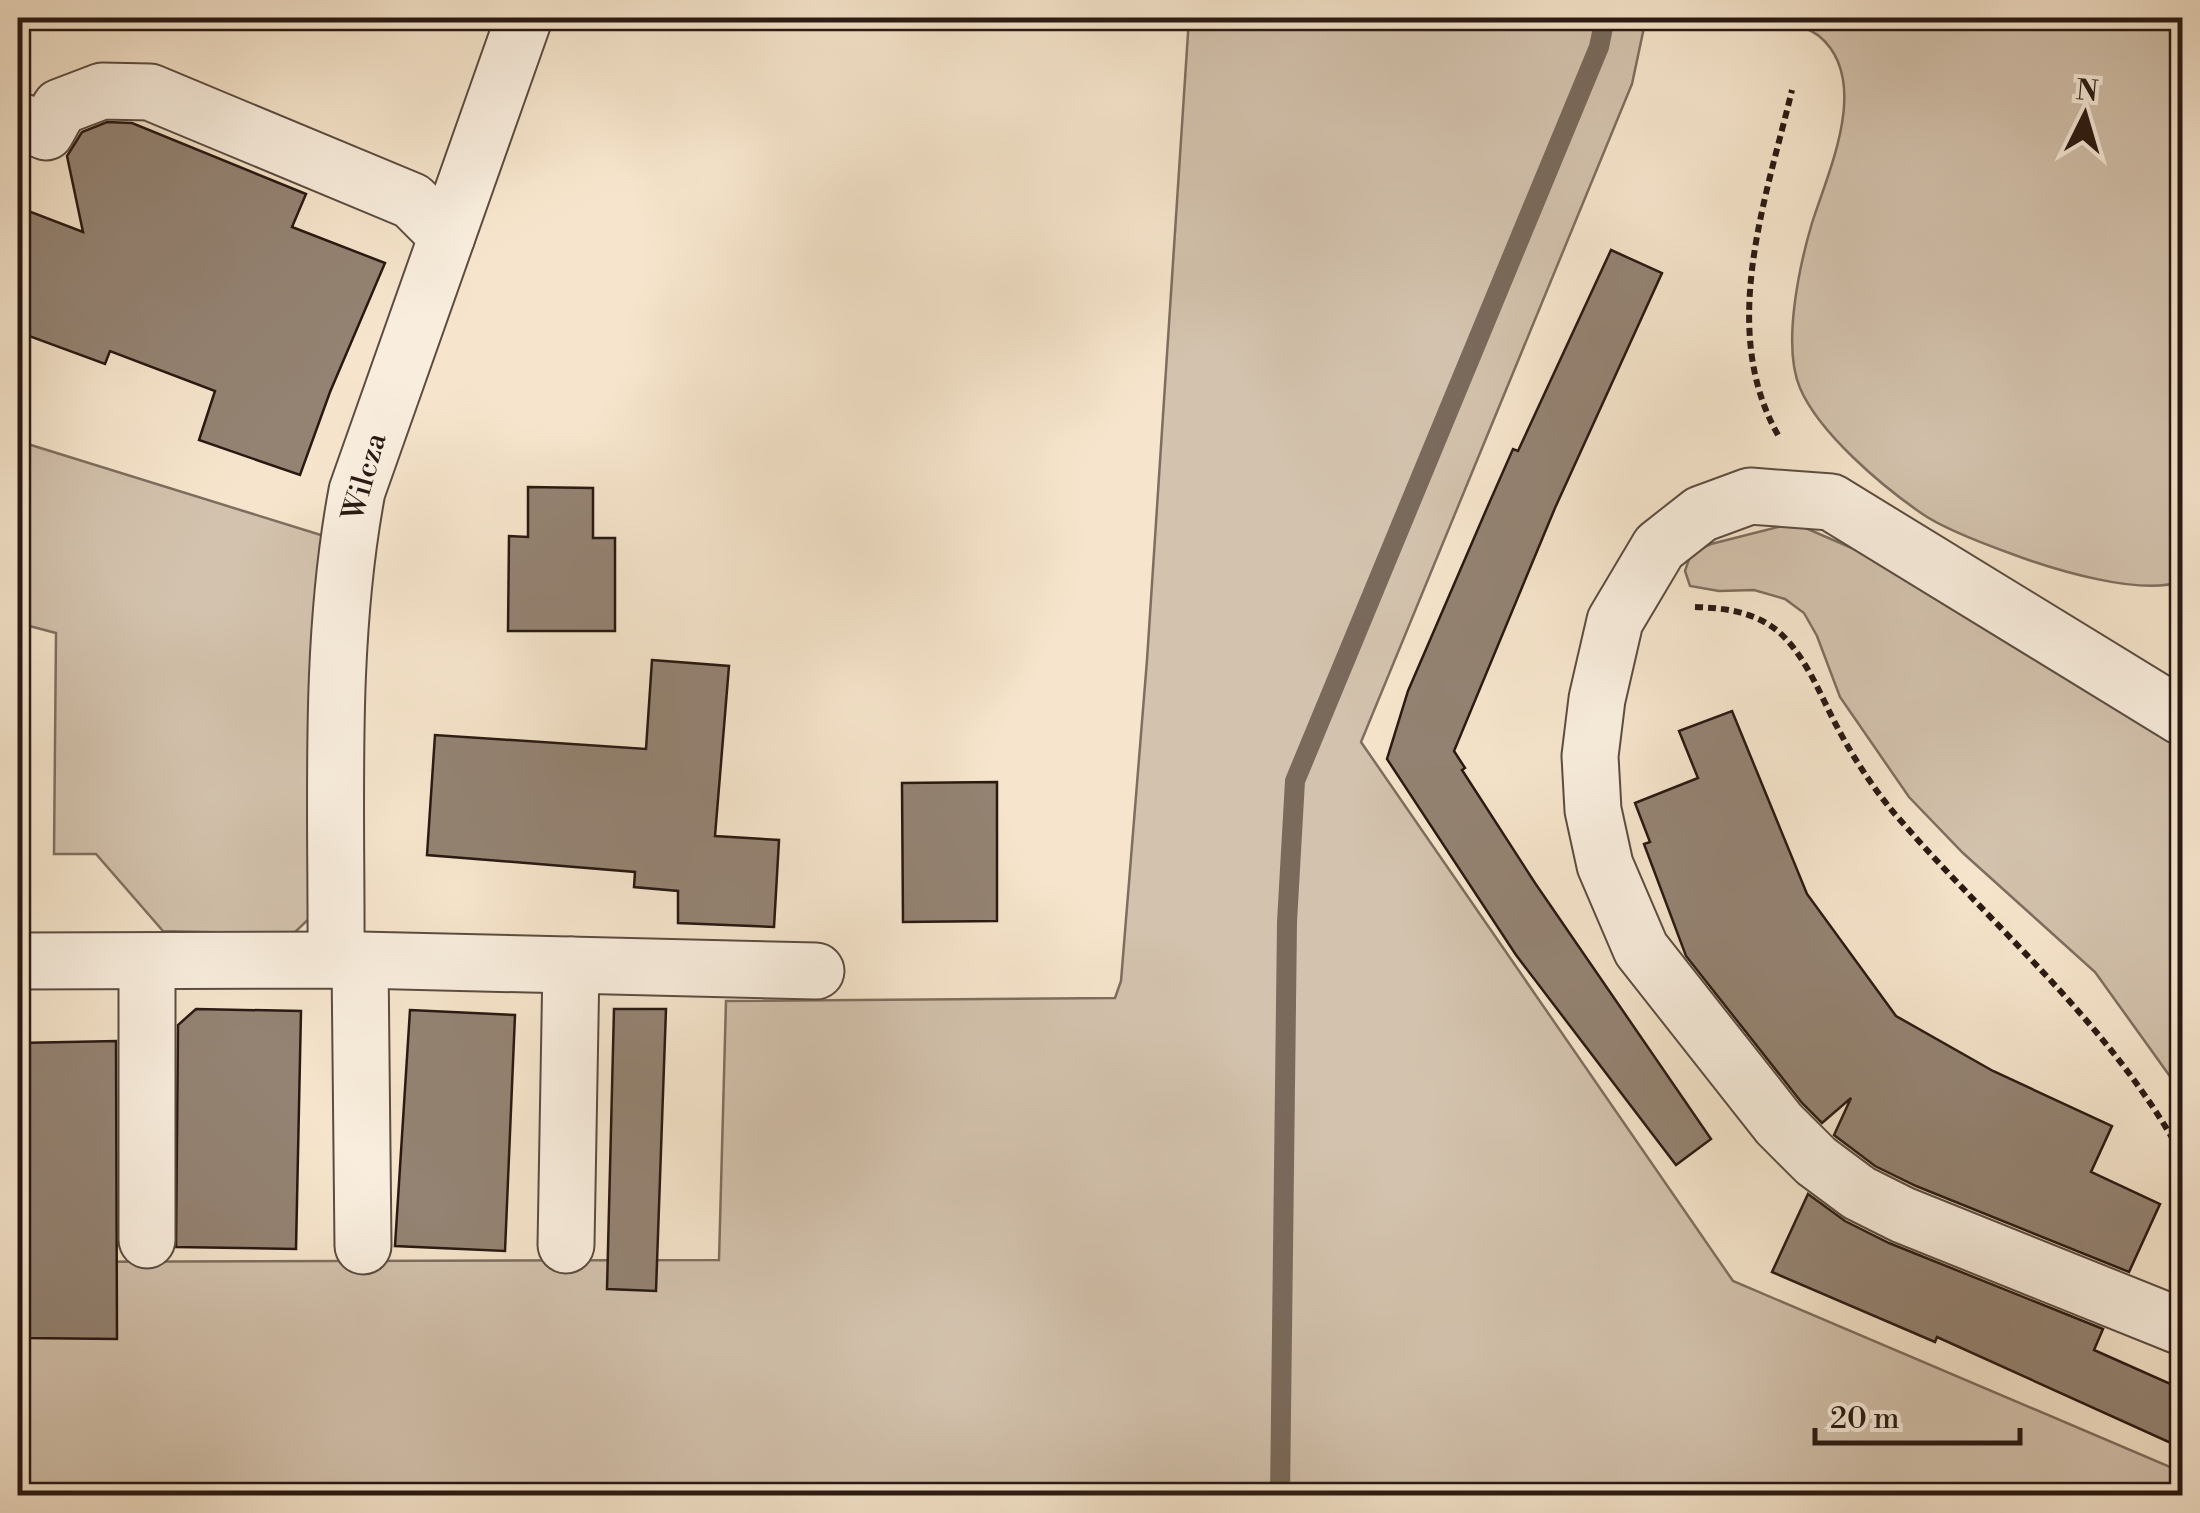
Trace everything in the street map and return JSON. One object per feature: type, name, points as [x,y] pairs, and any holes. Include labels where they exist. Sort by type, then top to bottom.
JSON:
[{"type":"street","name":"Wilcza","points":[[363,1246],[337,716],[344,558],[357,491],[524,18]]},
{"type":"street","points":[[18,120],[46,132],[60,107],[102,92],[150,92],[412,201],[446,236]]},
{"type":"street","points":[[2177,1321],[1903,1215],[1858,1193],[1816,1161],[1779,1124],[1642,949],[1605,865],[1593,810],[1590,756],[1597,699],[1615,621],[1659,547],[1702,514],[1750,496],[1831,502],[2182,718]]},
{"type":"street","points":[[18,961],[348,960],[816,970]]},
{"type":"street","points":[[146,1240],[147,961]]},
{"type":"street","points":[[566,1245],[571,965]]},
{"type":"path","points":[[1792,90],[1754,248],[1752,346],[1763,408],[1802,473],[1831,502]]},
{"type":"path","points":[[1609,644],[1657,613],[1685,606],[1724,608],[1753,616],[1782,634],[1816,682],[1845,741],[1893,812],[2085,1015],[2163,1120],[2182,1155]]},
{"type":"shaded area","points":[[1189,18],[1646,18],[1632,84],[1361,742],[1733,1281],[2182,1472],[2182,1495],[18,1495],[18,1262],[719,1260],[726,1001],[1115,998],[1121,981],[1147,660]]},
{"type":"shaded area","points":[[1778,18],[2158,18],[2182,27],[2182,581],[2144,586],[2097,579],[1965,536],[1930,519],[1888,488],[1821,423],[1800,388],[1792,329],[1807,241],[1841,127],[1843,77],[1835,55],[1819,36]]},
{"type":"shaded area","points":[[18,441],[324,536],[313,915],[293,934],[163,931],[96,854],[54,854],[56,633],[18,623]]},
{"type":"shaded area","points":[[1794,523],[1891,565],[2182,748],[2182,1093],[2095,972],[1963,853],[1909,797],[1840,697],[1804,613],[1785,599],[1754,590],[1719,591],[1690,586],[1685,571],[1691,553],[1711,544]]},
{"type":"building","points":[[107,122],[132,123],[306,194],[292,227],[385,263],[330,392],[300,475],[199,440],[215,391],[110,351],[105,364],[18,332],[18,207],[83,232],[67,156],[82,132]]},
{"type":"building","points":[[1611,250],[1662,273],[1555,508],[1454,751],[1465,768],[1462,770],[1535,883],[1711,1139],[1676,1165],[1516,955],[1387,759],[1408,691],[1487,508],[1513,449],[1518,451]]},
{"type":"building","points":[[528,487],[593,488],[593,538],[615,538],[615,631],[508,631],[509,536],[528,537]]},
{"type":"building","points":[[652,660],[729,666],[715,836],[779,840],[774,927],[678,923],[678,891],[634,887],[635,872],[427,855],[435,735],[646,749]]},
{"type":"building","points":[[1732,711],[1807,894],[1896,1016],[1993,1071],[2112,1126],[2091,1172],[2160,1204],[2129,1272],[1875,1166],[1834,1135],[1851,1098],[1822,1123],[1686,956],[1644,844],[1650,842],[1635,803],[1698,778],[1679,731]]},
{"type":"building","points":[[997,782],[997,921],[903,922],[902,783]]},
{"type":"building","points":[[196,1009],[301,1011],[296,1249],[176,1247],[178,1025]]},
{"type":"building","points":[[614,1009],[666,1009],[656,1291],[607,1289]]},
{"type":"building","points":[[410,1010],[515,1015],[505,1251],[395,1246]]},
{"type":"building","points":[[116,1041],[117,1339],[26,1338],[27,1251],[18,1251],[18,1043]]},
{"type":"building","points":[[1808,1194],[1845,1221],[1889,1243],[2103,1329],[2094,1350],[2182,1389],[2182,1448],[1937,1337],[1935,1342],[1772,1272]]},
{"type":"waterway","points":[[1280,1496],[1287,922],[1295,781],[1599,47],[1605,18]]}]
